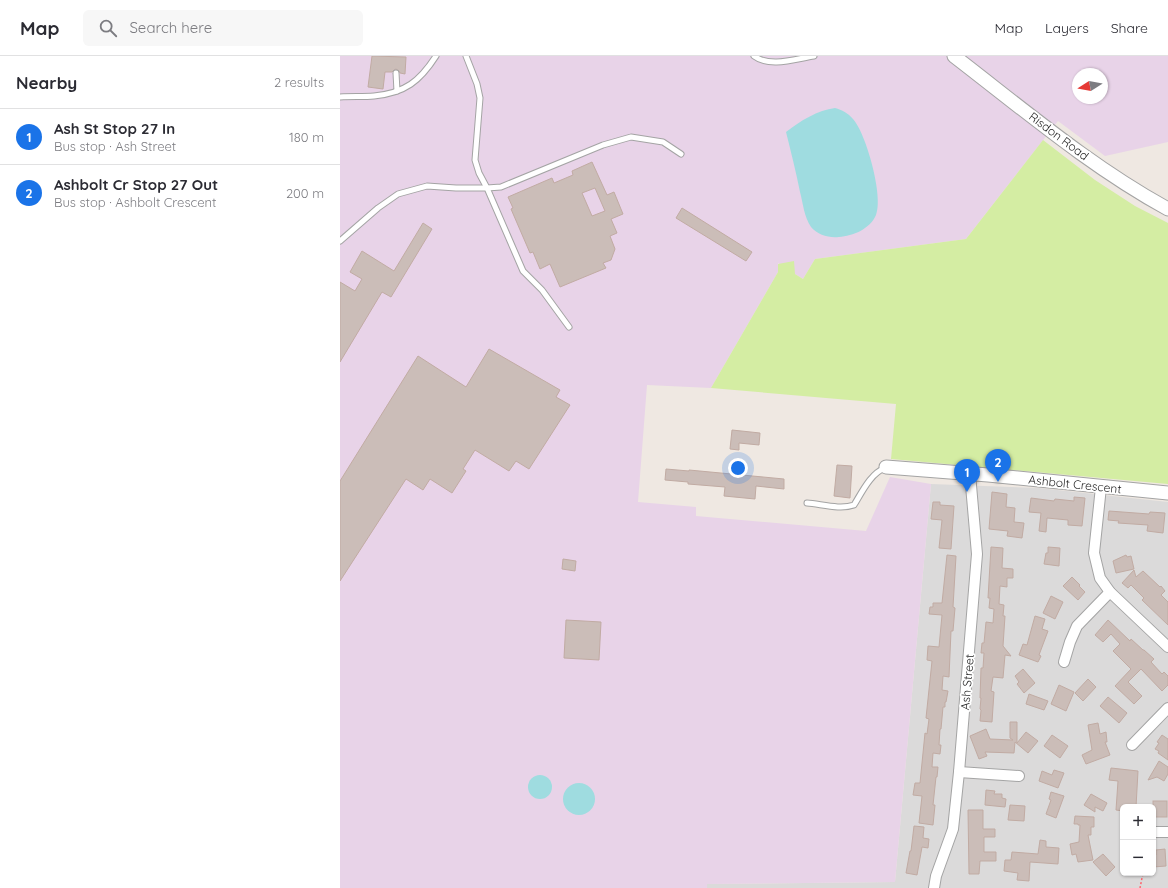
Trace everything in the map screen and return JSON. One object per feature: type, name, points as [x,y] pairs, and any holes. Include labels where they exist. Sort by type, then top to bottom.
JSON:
[{"type":"street","name":"Risdon Road","points":[[954,56],[1083,156],[1132,188],[1168,209]]},
{"type":"street","name":"Ashbolt Crescent","points":[[886,467],[1168,493]]},
{"type":"street","name":"Ash Street","points":[[934,888],[936,876],[953,829],[959,772],[977,554],[970,474]]},
{"type":"street","points":[[1101,487],[1094,553],[1100,578],[1110,592],[1168,647]]},
{"type":"street","points":[[1064,662],[1077,626],[1110,592]]},
{"type":"street","points":[[1132,746],[1168,708]]},
{"type":"street","points":[[959,772],[1019,776]]},
{"type":"street","points":[[1156,832],[1168,832]]},
{"type":"lane","points":[[340,97],[374,96],[397,91],[413,84],[425,73],[436,56]]},
{"type":"lane","points":[[466,56],[477,84],[480,98],[475,160],[479,173],[523,271],[542,290],[569,327]]},
{"type":"lane","points":[[754,56],[765,61],[772,62],[814,56]]},
{"type":"lane","points":[[396,73],[397,91]]},
{"type":"lane","points":[[340,241],[378,208],[398,194],[427,186],[456,188],[501,187],[603,145],[630,137],[663,142],[681,154]]},
{"type":"lane","points":[[807,503],[848,507],[854,504],[874,475],[879,470],[886,467]]},
{"type":"path","points":[[1140,888],[1142,876]]},
{"type":"shaded area","points":[[340,56],[1168,56],[1168,142],[1105,156],[1058,121],[966,239],[815,259],[803,279],[778,263],[778,272],[711,388],[647,385],[638,502],[696,507],[696,516],[866,531],[890,477],[931,484],[895,882],[707,884],[707,888],[340,888]]},
{"type":"shaded area","points":[[931,484],[1039,488],[1168,502],[1168,888],[707,888],[707,884],[895,882]]},
{"type":"green space","points":[[1043,140],[1095,180],[1135,206],[1168,223],[1168,484],[891,459],[896,404],[711,388],[778,272],[778,264],[794,261],[795,274],[803,279],[815,259],[966,239]]},
{"type":"water","points":[[835,108],[845,112],[853,119],[863,137],[876,180],[878,206],[876,215],[870,224],[865,228],[850,235],[835,237],[820,234],[811,227],[807,219],[786,132],[809,117],[822,111]]},
{"type":"water","points":[[540,775],[549,778],[552,787],[549,796],[540,799],[531,796],[528,787],[531,778]]},
{"type":"water","points":[[576,783],[582,783],[591,787],[595,799],[591,811],[582,815],[576,815],[567,811],[563,802],[563,796],[567,787]]},
{"type":"building","points":[[372,56],[406,57],[405,74],[400,73],[396,69],[392,72],[385,72],[383,89],[368,87]]},
{"type":"building","points":[[592,162],[607,195],[614,192],[623,214],[611,219],[617,233],[610,236],[615,249],[611,260],[603,263],[606,268],[560,287],[550,264],[540,269],[533,252],[530,253],[511,209],[513,208],[508,197],[552,178],[554,183],[573,175],[572,171]],"holes":[[[595,188],[605,211],[592,216],[582,193]]]},
{"type":"building","points":[[682,208],[752,252],[746,261],[676,218]]},
{"type":"building","points":[[423,223],[432,229],[391,297],[382,292],[340,362],[340,282],[355,291],[362,279],[350,272],[362,251],[394,271]]},
{"type":"building","points":[[489,349],[560,390],[556,397],[570,405],[529,469],[516,461],[509,471],[475,450],[463,469],[466,471],[452,493],[430,479],[423,490],[406,479],[340,581],[340,481],[418,356],[466,387]]},
{"type":"building","points":[[732,430],[760,433],[759,445],[739,443],[739,450],[730,449]]},
{"type":"building","points":[[837,465],[852,466],[850,498],[834,496]]},
{"type":"building","points":[[666,469],[784,479],[784,489],[756,486],[755,499],[724,496],[725,487],[688,484],[688,482],[665,480]]},
{"type":"building","points":[[992,492],[1007,494],[1006,507],[1015,508],[1014,522],[1024,523],[1022,538],[1007,536],[1008,531],[989,529]]},
{"type":"building","points":[[1074,497],[1085,498],[1082,526],[1068,525],[1068,520],[1047,518],[1046,532],[1039,531],[1041,513],[1029,512],[1031,498],[1054,501],[1055,499],[1074,501]]},
{"type":"building","points":[[933,502],[940,502],[940,505],[954,506],[951,549],[939,548],[942,520],[931,519]]},
{"type":"building","points":[[1109,511],[1149,514],[1150,512],[1165,513],[1163,533],[1147,531],[1148,525],[1118,523],[1119,521],[1108,520]]},
{"type":"building","points":[[991,547],[1003,548],[1002,568],[1013,569],[1013,578],[1007,578],[1007,587],[1000,586],[999,604],[1004,605],[1003,616],[1005,616],[1003,646],[1011,656],[1005,655],[1003,678],[993,677],[991,691],[994,692],[992,722],[980,721],[981,668],[983,668],[984,653],[981,653],[982,643],[984,643],[986,622],[993,623],[994,609],[989,608],[990,598],[988,598]]},
{"type":"building","points":[[1048,547],[1060,548],[1059,566],[1044,564],[1046,553],[1048,553]]},
{"type":"building","points":[[947,555],[956,556],[953,607],[955,608],[953,631],[951,631],[949,677],[943,676],[942,690],[948,691],[945,707],[943,707],[940,729],[940,754],[933,753],[932,767],[938,767],[933,805],[935,805],[933,825],[919,823],[922,796],[913,795],[915,783],[920,783],[925,733],[927,734],[929,719],[926,718],[932,661],[927,660],[928,646],[939,647],[942,615],[929,614],[930,607],[933,607],[933,603],[942,603]]},
{"type":"building","points":[[1126,555],[1127,557],[1131,556],[1134,569],[1116,573],[1113,561]]},
{"type":"building","points":[[563,559],[576,561],[575,571],[562,569]]},
{"type":"building","points":[[1134,570],[1136,577],[1143,571],[1165,591],[1161,595],[1168,602],[1168,625],[1142,600],[1144,598],[1131,585],[1128,588],[1122,583]]},
{"type":"building","points":[[1072,577],[1085,592],[1078,600],[1063,586]]},
{"type":"building","points":[[1051,596],[1063,602],[1055,619],[1043,613]]},
{"type":"building","points":[[1035,616],[1045,619],[1042,629],[1048,631],[1038,662],[1019,655],[1023,644],[1027,645]]},
{"type":"building","points":[[566,620],[601,622],[599,660],[564,658]]},
{"type":"building","points":[[1108,620],[1130,641],[1131,639],[1154,659],[1151,662],[1162,674],[1164,672],[1168,676],[1168,685],[1162,691],[1141,669],[1128,682],[1142,696],[1134,704],[1115,686],[1131,669],[1113,651],[1120,644],[1111,634],[1103,642],[1095,635]]},
{"type":"building","points":[[1023,669],[1035,683],[1024,693],[1017,684],[1019,682],[1015,676]]},
{"type":"building","points":[[1088,679],[1096,687],[1083,701],[1075,693]]},
{"type":"building","points":[[1059,685],[1074,692],[1066,711],[1051,704]]},
{"type":"building","points":[[1029,694],[1048,701],[1044,710],[1026,704]]},
{"type":"building","points":[[1108,697],[1127,713],[1119,723],[1100,706]]},
{"type":"building","points":[[1010,722],[1017,722],[1017,743],[1026,732],[1038,741],[1028,753],[1015,742],[1014,753],[985,752],[987,756],[979,759],[970,736],[986,729],[990,739],[1013,740],[1010,738]]},
{"type":"building","points":[[1098,723],[1100,734],[1106,732],[1107,742],[1105,742],[1110,755],[1086,764],[1082,755],[1092,750],[1088,725]]},
{"type":"building","points":[[1052,735],[1068,746],[1060,758],[1044,746]]},
{"type":"building","points":[[1162,735],[1168,739],[1168,760],[1155,749],[1159,743],[1157,742]]},
{"type":"building","points":[[1159,761],[1168,767],[1168,774],[1164,781],[1157,777],[1148,780]]},
{"type":"building","points":[[1111,768],[1138,771],[1136,804],[1120,804],[1120,811],[1116,810],[1118,781],[1109,780]]},
{"type":"building","points":[[1054,770],[1064,773],[1058,788],[1039,781],[1042,771],[1052,775]]},
{"type":"building","points":[[986,790],[995,791],[994,794],[1002,794],[1002,798],[1006,799],[1005,807],[985,805]]},
{"type":"building","points":[[1051,792],[1064,796],[1056,818],[1046,814],[1051,800],[1049,799]]},
{"type":"building","points":[[1091,794],[1107,803],[1103,811],[1095,807],[1095,812],[1084,805]]},
{"type":"building","points":[[1153,801],[1167,801],[1167,817],[1156,817],[1156,804],[1153,804]]},
{"type":"building","points":[[1010,805],[1025,806],[1024,821],[1008,820]]},
{"type":"building","points":[[968,810],[983,810],[983,829],[995,829],[995,837],[984,837],[984,852],[996,852],[996,861],[980,861],[979,874],[969,874]]},
{"type":"building","points":[[1075,816],[1094,817],[1094,827],[1091,827],[1091,835],[1088,835],[1093,860],[1078,862],[1076,854],[1072,855],[1070,844],[1079,842],[1080,825],[1074,824]]},
{"type":"building","points":[[914,826],[924,827],[923,838],[929,839],[928,848],[922,847],[917,875],[906,873],[911,851]]},
{"type":"building","points":[[1040,840],[1046,841],[1046,847],[1059,848],[1058,864],[1030,862],[1029,881],[1017,880],[1018,873],[1004,871],[1005,860],[1011,860],[1012,852],[1038,854]]},
{"type":"building","points":[[1165,849],[1166,866],[1156,867],[1156,850]]},
{"type":"building","points":[[1103,854],[1115,867],[1106,876],[1093,862]]},
{"type":"place","name":"Ashbolt Cr Stop 27 Out","points":[[998,482]]},
{"type":"place","name":"Ash St Stop 27 In","points":[[967,492]]}]
